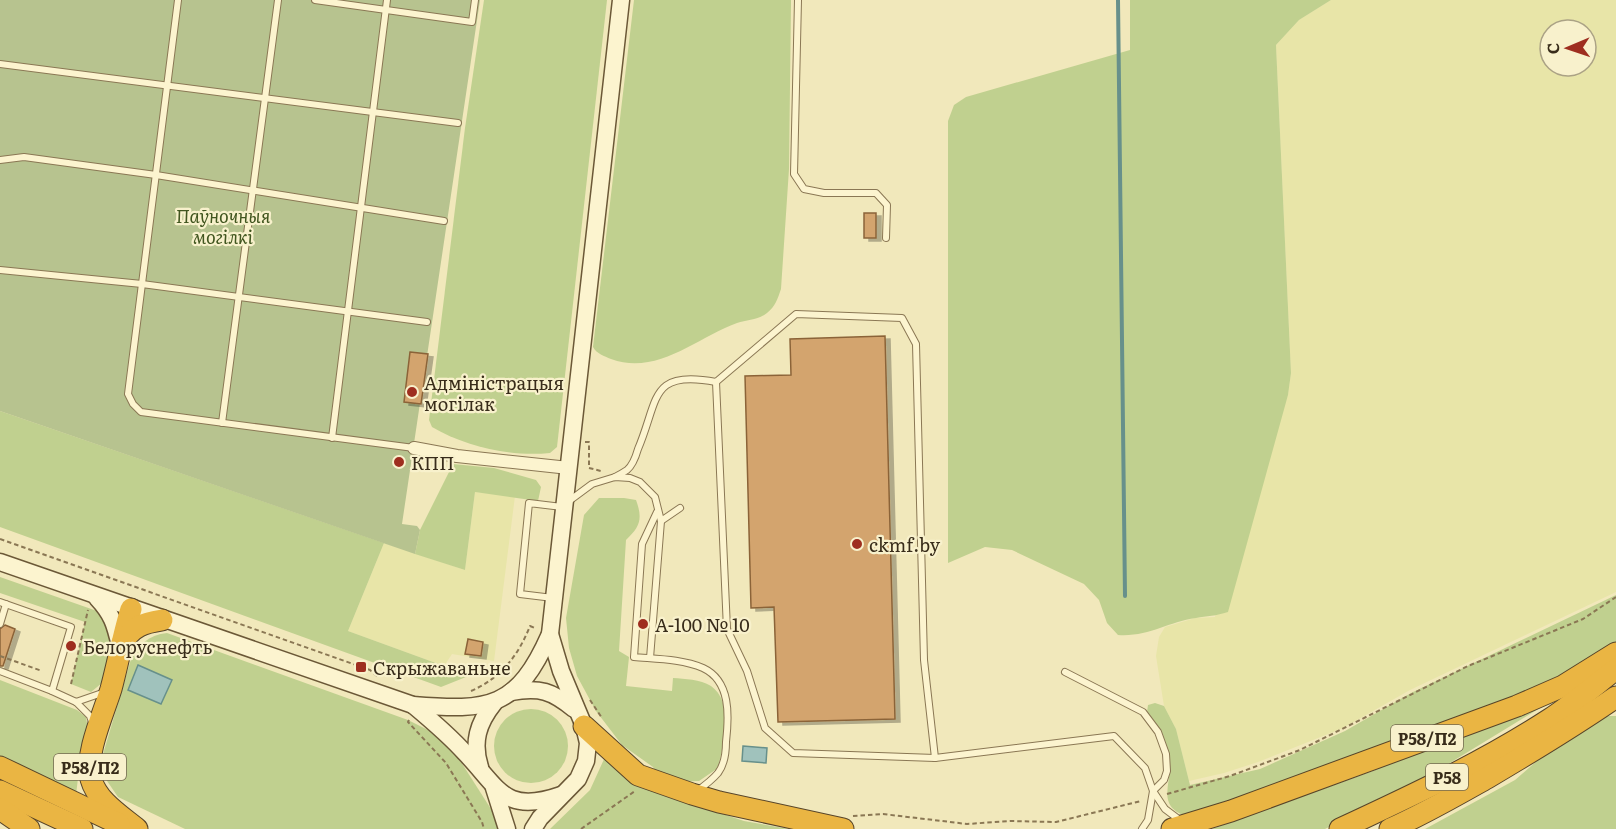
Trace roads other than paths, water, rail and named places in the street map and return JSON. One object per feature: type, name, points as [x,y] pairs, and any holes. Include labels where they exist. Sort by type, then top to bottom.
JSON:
[{"type":"highway","name":"Р58/П2","points":[[130,609],[111,689],[96,734],[90,760],[90,778],[100,798],[136,829]]},
{"type":"highway","name":"Р58/П2","points":[[120,646],[130,631],[142,622],[162,620]]},
{"type":"highway","name":"Р58/П2","points":[[1180,827],[1231,811],[1517,706],[1563,686],[1616,653]]},
{"type":"highway","name":"Р58","points":[[1340,829],[1459,771],[1551,719],[1616,669]]},
{"type":"highway","name":"Р58","points":[[1390,829],[1422,815],[1585,719],[1616,697]]},
{"type":"highway","points":[[1585,719],[1616,716]]},
{"type":"highway","points":[[588,719],[638,775],[692,794],[847,823]]},
{"type":"highway","points":[[0,767],[130,829]]},
{"type":"highway","points":[[0,791],[82,829]]},
{"type":"highway","points":[[0,809],[29,829]]},
{"type":"main road","points":[[482,774],[476,755],[476,738],[483,716],[494,703],[511,692],[527,677],[538,661],[550,634],[621,0]]},
{"type":"main road","points":[[0,562],[93,601],[130,609],[413,705],[458,709],[494,703]]},
{"type":"main road","name":"Р58/П2","points":[[93,601],[110,612],[116,626],[120,646]]},
{"type":"main road","points":[[533,829],[540,818],[578,779],[586,761],[588,743],[588,719],[561,671],[550,634]]},
{"type":"main road","points":[[511,692],[542,690],[559,696],[588,719]]},
{"type":"main road","points":[[413,705],[458,746],[494,788],[515,800],[528,803],[562,795]]},
{"type":"main road","points":[[494,788],[507,829]]},
{"type":"street","points":[[414,448],[457,456],[569,468]]},
{"type":"lane","points":[[178,0],[128,394],[132,404],[141,412],[414,448]]},
{"type":"lane","points":[[222,423],[278,0]]},
{"type":"lane","points":[[315,0],[472,22],[475,0]]},
{"type":"lane","points":[[332,438],[387,0]]},
{"type":"lane","points":[[798,0],[794,174],[804,189],[824,193],[876,193],[887,205],[886,238]]},
{"type":"lane","points":[[0,63],[458,123]]},
{"type":"lane","points":[[0,160],[24,157],[156,175],[444,221]]},
{"type":"lane","points":[[0,270],[142,284],[427,322]]},
{"type":"lane","points":[[716,382],[796,314],[902,318],[916,344],[924,660],[935,758]]},
{"type":"lane","points":[[554,598],[520,594],[529,503],[564,507],[574,496],[592,484],[615,477],[629,469],[636,456],[659,390],[671,381],[696,378],[716,382]]},
{"type":"lane","points":[[716,382],[727,629],[747,671],[765,728],[793,753],[935,758],[1114,736],[1145,768],[1153,791],[1154,798],[1148,820],[1142,829]]},
{"type":"lane","points":[[615,477],[630,478],[648,488],[655,497],[661,521],[650,658]]},
{"type":"lane","points":[[661,521],[680,508]]},
{"type":"lane","points":[[657,512],[642,544],[634,657],[675,661],[702,668],[714,675],[728,705],[726,753],[719,772],[692,794]]},
{"type":"lane","points":[[0,624],[3,603],[71,627],[52,691]]},
{"type":"lane","points":[[0,671],[76,702],[90,716],[96,734]]},
{"type":"lane","points":[[1065,672],[1143,712],[1158,732],[1166,754],[1167,771],[1164,780],[1153,791]]},
{"type":"lane","points":[[76,702],[111,689]]},
{"type":"lane","points":[[1154,798],[1180,827]]},
{"type":"water","points":[[138,665],[172,680],[161,704],[128,690]]},
{"type":"water","points":[[743,746],[767,748],[766,763],[742,761]]},
{"type":"waterway","points":[[1118,0],[1125,596]]},
{"type":"place","name":"Адміністрацыя могілак","points":[[412,392]]},
{"type":"place","name":"КПП","points":[[399,462]]},
{"type":"place","name":"ckmf.by","points":[[857,544]]},
{"type":"place","name":"А-100 № 10","points":[[643,624]]},
{"type":"place","name":"Белоруснефть","points":[[71,646]]},
{"type":"place","name":"Скрыжаваньне","points":[[361,667]]},
{"type":"park label","name":"Паўночныя могілкі","points":[[223,225]]}]
